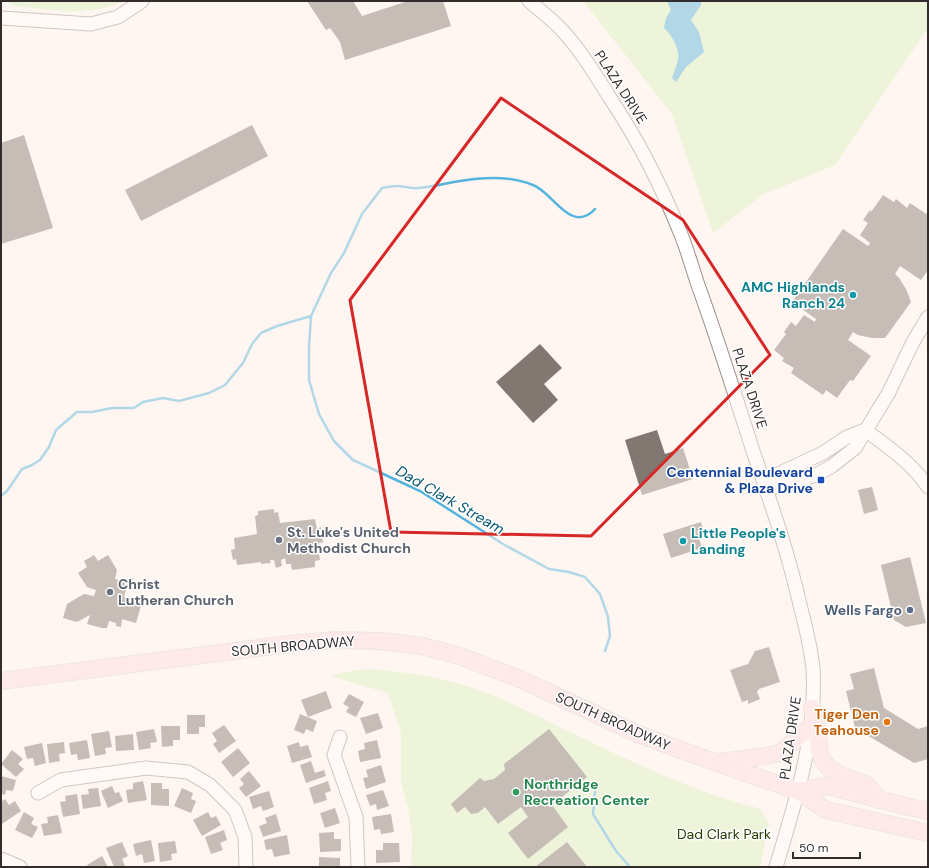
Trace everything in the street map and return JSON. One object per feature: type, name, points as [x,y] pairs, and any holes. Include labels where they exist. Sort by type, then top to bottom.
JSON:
[{"type":"main road","name":"SOUTH BROADWAY","points":[[1,681],[289,644],[335,640],[381,641],[422,646],[481,663],[520,678],[638,734],[798,791],[826,810],[928,833]]},
{"type":"main road","points":[[812,708],[817,727],[819,750],[823,761],[830,769],[840,775],[867,785],[879,800]]},
{"type":"main road","points":[[716,763],[780,753],[810,727]]},
{"type":"main road","name":"SOUTH BROADWAY","points":[[798,791],[828,786],[879,800],[928,811]]},
{"type":"street","points":[[1,18],[91,24],[118,18],[142,1]]},
{"type":"street","name":"PLAZA DRIVE","points":[[529,1],[558,25]]},
{"type":"street","name":"PLAZA DRIVE","points":[[544,1],[558,25],[606,91],[643,151],[659,184],[682,239],[765,486],[796,585],[810,647],[813,669],[812,708],[798,791],[776,867]]},
{"type":"street","points":[[765,486],[776,475],[823,453],[847,437],[865,430],[888,394],[913,342],[928,317]]},
{"type":"street","points":[[865,430],[881,441],[915,471],[928,487]]},
{"type":"street","points":[[340,737],[334,755],[356,817],[358,867]]},
{"type":"street","points":[[38,793],[61,780],[146,768],[188,772],[210,785],[235,810],[245,837],[246,867]]},
{"type":"street","points":[[1,859],[20,867]]},
{"type":"highlighted area","points":[[501,98],[683,220],[770,355],[591,536],[391,532],[350,300]]},
{"type":"green space","points":[[5,1],[122,1],[96,9],[69,11],[13,6]]},
{"type":"green space","points":[[583,1],[924,1],[928,4],[928,28],[835,165],[764,194],[713,233],[672,114]]},
{"type":"green space","name":"Dad Clark Park","points":[[367,669],[424,676],[446,680],[472,688],[515,705],[617,754],[687,785],[761,809],[769,824],[760,867],[411,867],[412,837],[408,808],[401,783],[401,734],[388,693],[331,676],[345,672]]},
{"type":"water","points":[[667,1],[701,1],[701,5],[691,20],[699,32],[704,52],[686,67],[676,82],[672,78],[678,61],[678,51],[672,38],[664,28],[666,18],[671,10]]},
{"type":"building","points":[[307,1],[353,1],[362,16],[408,1],[443,1],[451,26],[345,60],[340,42],[330,28],[326,30]]},
{"type":"building","points":[[252,125],[268,156],[141,221],[125,190]]},
{"type":"building","points":[[24,135],[53,228],[1,244],[1,143]]},
{"type":"building","name":"AMC Highlands Ranch 24","points":[[883,195],[894,202],[896,199],[907,208],[910,203],[928,215],[928,270],[921,280],[900,266],[895,274],[906,289],[911,302],[885,338],[872,338],[858,335],[853,332],[848,340],[871,356],[853,381],[850,380],[837,398],[826,390],[823,395],[791,373],[794,368],[782,361],[784,358],[774,350],[786,334],[784,332],[791,322],[796,326],[804,315],[815,322],[816,319],[792,302],[843,229],[868,246],[870,243],[860,235],[868,223],[863,220],[870,210],[871,212]]},
{"type":"building","points":[[540,344],[562,368],[544,384],[558,400],[533,423],[496,382]]},
{"type":"building","points":[[657,430],[665,454],[683,448],[693,479],[642,495],[625,440]]},
{"type":"building","points":[[872,487],[878,510],[864,514],[858,490]]},
{"type":"building","name":"St. Luke's United Methodist Church","points":[[274,509],[274,513],[278,512],[280,523],[315,519],[317,529],[321,527],[323,542],[319,543],[319,550],[322,549],[323,553],[319,554],[320,560],[315,561],[315,567],[292,570],[291,564],[286,564],[285,558],[281,560],[282,566],[276,568],[274,560],[270,560],[271,563],[261,564],[261,562],[237,565],[236,559],[233,560],[231,550],[235,549],[234,538],[257,534],[255,516],[258,515],[258,511]]},
{"type":"building","name":"Little People's Landing","points":[[701,522],[703,529],[697,531],[702,548],[671,558],[663,534]]},
{"type":"building","name":"Christ Lutheran Church","points":[[94,555],[98,561],[108,555],[117,570],[115,579],[128,582],[124,597],[142,602],[136,623],[122,619],[121,627],[116,626],[116,623],[109,621],[107,628],[102,628],[87,624],[90,615],[77,622],[63,618],[67,604],[84,594],[94,596],[96,590],[87,587],[78,573],[87,567],[84,561]]},
{"type":"building","points":[[910,557],[926,623],[906,627],[894,620],[881,565]]},
{"type":"building","points":[[769,647],[780,682],[759,689],[757,692],[760,699],[748,704],[748,700],[742,702],[730,670],[748,664],[755,651]]},
{"type":"building","points":[[874,668],[884,708],[918,729],[928,726],[928,759],[914,763],[855,728],[846,691],[854,689],[850,674]]},
{"type":"building","points":[[326,691],[332,708],[308,717],[301,700]]},
{"type":"building","points":[[349,694],[364,702],[356,717],[346,712],[349,707],[343,704]]},
{"type":"building","points":[[378,713],[383,728],[366,734],[360,718]]},
{"type":"building","points":[[300,714],[317,721],[313,732],[306,729],[304,734],[294,730]]},
{"type":"building","points":[[187,715],[205,715],[205,727],[199,727],[199,734],[187,734]]},
{"type":"building","points":[[224,725],[236,741],[219,753],[213,744],[217,741],[212,733]]},
{"type":"building","points":[[161,726],[180,726],[180,740],[173,740],[173,746],[162,747]]},
{"type":"building","points":[[154,729],[157,742],[150,743],[151,748],[139,750],[136,732]]},
{"type":"building","name":"Northridge Recreation Center","points":[[549,729],[587,777],[552,805],[568,827],[528,859],[508,833],[528,817],[521,807],[498,824],[485,807],[478,813],[471,814],[465,807],[457,813],[451,804],[480,778],[484,781],[494,779],[505,770],[504,764]]},
{"type":"building","points":[[109,731],[112,747],[105,748],[106,754],[95,756],[91,734]]},
{"type":"building","points":[[133,734],[134,750],[116,751],[115,736]]},
{"type":"building","points":[[87,740],[90,758],[78,760],[77,754],[71,755],[69,743]]},
{"type":"building","points":[[377,740],[381,758],[360,762],[358,751],[365,749],[364,743]]},
{"type":"building","points":[[64,742],[65,753],[59,754],[60,761],[49,763],[47,744]]},
{"type":"building","points":[[299,742],[300,747],[308,745],[312,757],[292,763],[287,746]]},
{"type":"building","points":[[42,743],[46,763],[35,766],[33,758],[27,759],[24,747]]},
{"type":"building","points":[[238,748],[250,763],[233,777],[221,762]]},
{"type":"building","points":[[12,750],[23,759],[18,764],[24,769],[16,777],[1,764]]},
{"type":"building","points":[[311,761],[315,773],[324,770],[326,776],[306,783],[300,765]]},
{"type":"building","points":[[381,765],[386,782],[366,789],[363,778],[368,777],[366,770]]},
{"type":"building","points":[[249,771],[261,786],[246,797],[239,788],[244,784],[240,779]]},
{"type":"building","points":[[1,776],[16,780],[13,791],[6,790],[5,795],[1,794]]},
{"type":"building","points":[[143,781],[147,800],[128,803],[126,790],[133,789],[133,783]]},
{"type":"building","points":[[328,781],[331,791],[325,793],[327,800],[314,804],[309,788]]},
{"type":"building","points":[[151,783],[162,783],[162,789],[169,789],[169,806],[151,805]]},
{"type":"building","points":[[112,786],[115,793],[119,792],[123,801],[108,808],[101,791]]},
{"type":"building","points":[[98,788],[101,806],[83,809],[81,795],[89,794],[88,789]]},
{"type":"building","points":[[182,788],[193,793],[191,799],[196,801],[191,813],[174,806]]},
{"type":"building","points":[[383,790],[389,806],[377,810],[376,804],[370,806],[366,795]]},
{"type":"building","points":[[269,791],[274,807],[263,811],[261,806],[253,809],[249,797]]},
{"type":"building","points":[[77,794],[80,814],[63,817],[60,802],[66,801],[65,796]]},
{"type":"building","points":[[5,799],[9,805],[15,801],[21,811],[2,824],[1,802]]},
{"type":"building","points":[[335,808],[340,823],[325,828],[320,813]]},
{"type":"building","points":[[24,812],[34,818],[31,824],[38,827],[32,838],[15,830]]},
{"type":"building","points":[[208,812],[211,818],[216,816],[221,825],[202,836],[193,820]]},
{"type":"building","points":[[276,814],[281,831],[263,837],[259,826],[267,823],[265,818]]},
{"type":"building","points":[[391,814],[394,832],[381,834],[380,829],[374,830],[372,817]]},
{"type":"building","points":[[58,815],[62,833],[44,836],[41,824],[48,823],[47,817]]},
{"type":"building","points":[[224,830],[227,840],[220,843],[223,850],[211,854],[205,837]]},
{"type":"building","points":[[334,832],[334,839],[341,839],[341,851],[320,852],[319,833]]},
{"type":"building","points":[[287,835],[290,854],[274,857],[272,849],[266,850],[264,840]]},
{"type":"building","points":[[151,840],[155,861],[144,863],[142,854],[136,856],[133,844]]},
{"type":"building","points":[[175,841],[177,853],[171,854],[172,860],[160,862],[158,843]]},
{"type":"building","points":[[122,842],[128,856],[122,859],[125,866],[114,867],[106,848]]},
{"type":"building","points":[[567,842],[587,867],[535,867]]},
{"type":"building","points":[[383,843],[399,843],[400,862],[376,863],[376,850],[383,850]]},
{"type":"building","points":[[102,856],[108,867],[89,867],[87,865]]},
{"type":"building","points":[[319,857],[340,858],[340,867],[319,867]]},
{"type":"waterway","points":[[1,496],[7,491],[22,469],[40,460],[49,447],[56,430],[77,412],[92,412],[112,408],[134,408],[143,402],[163,398],[179,401],[209,393],[225,385],[243,363],[252,344],[261,333],[277,326],[311,316],[331,273],[344,253],[362,214],[382,188],[391,186],[416,188],[429,187],[460,181],[497,178],[516,180],[533,185],[548,195],[570,215],[578,217],[586,216],[595,209]]},
{"type":"waterway","name":"Dad Clark Stream","points":[[311,316],[309,380],[319,414],[334,441],[353,460],[420,491],[503,544],[549,569],[569,572],[585,577],[600,594],[608,617],[610,636],[605,651]]},
{"type":"waterway","name":"Dad Clark Stream","points":[[595,792],[593,814],[616,851],[630,867]]},
{"type":"place","name":"AMC Highlands Ranch 24","points":[[853,295]]},
{"type":"place","name":"Centennial Boulevard & Plaza Drive","points":[[821,480]]},
{"type":"place","name":"St. Luke's United Methodist Church","points":[[279,540]]},
{"type":"place","name":"Little People's Landing","points":[[683,541]]},
{"type":"place","name":"Christ Lutheran Church","points":[[110,592]]},
{"type":"place","name":"Wells Fargo","points":[[910,610]]},
{"type":"place","name":"Tiger Den Teahouse","points":[[887,722]]},
{"type":"place","name":"Northridge Recreation Center","points":[[516,792]]}]
